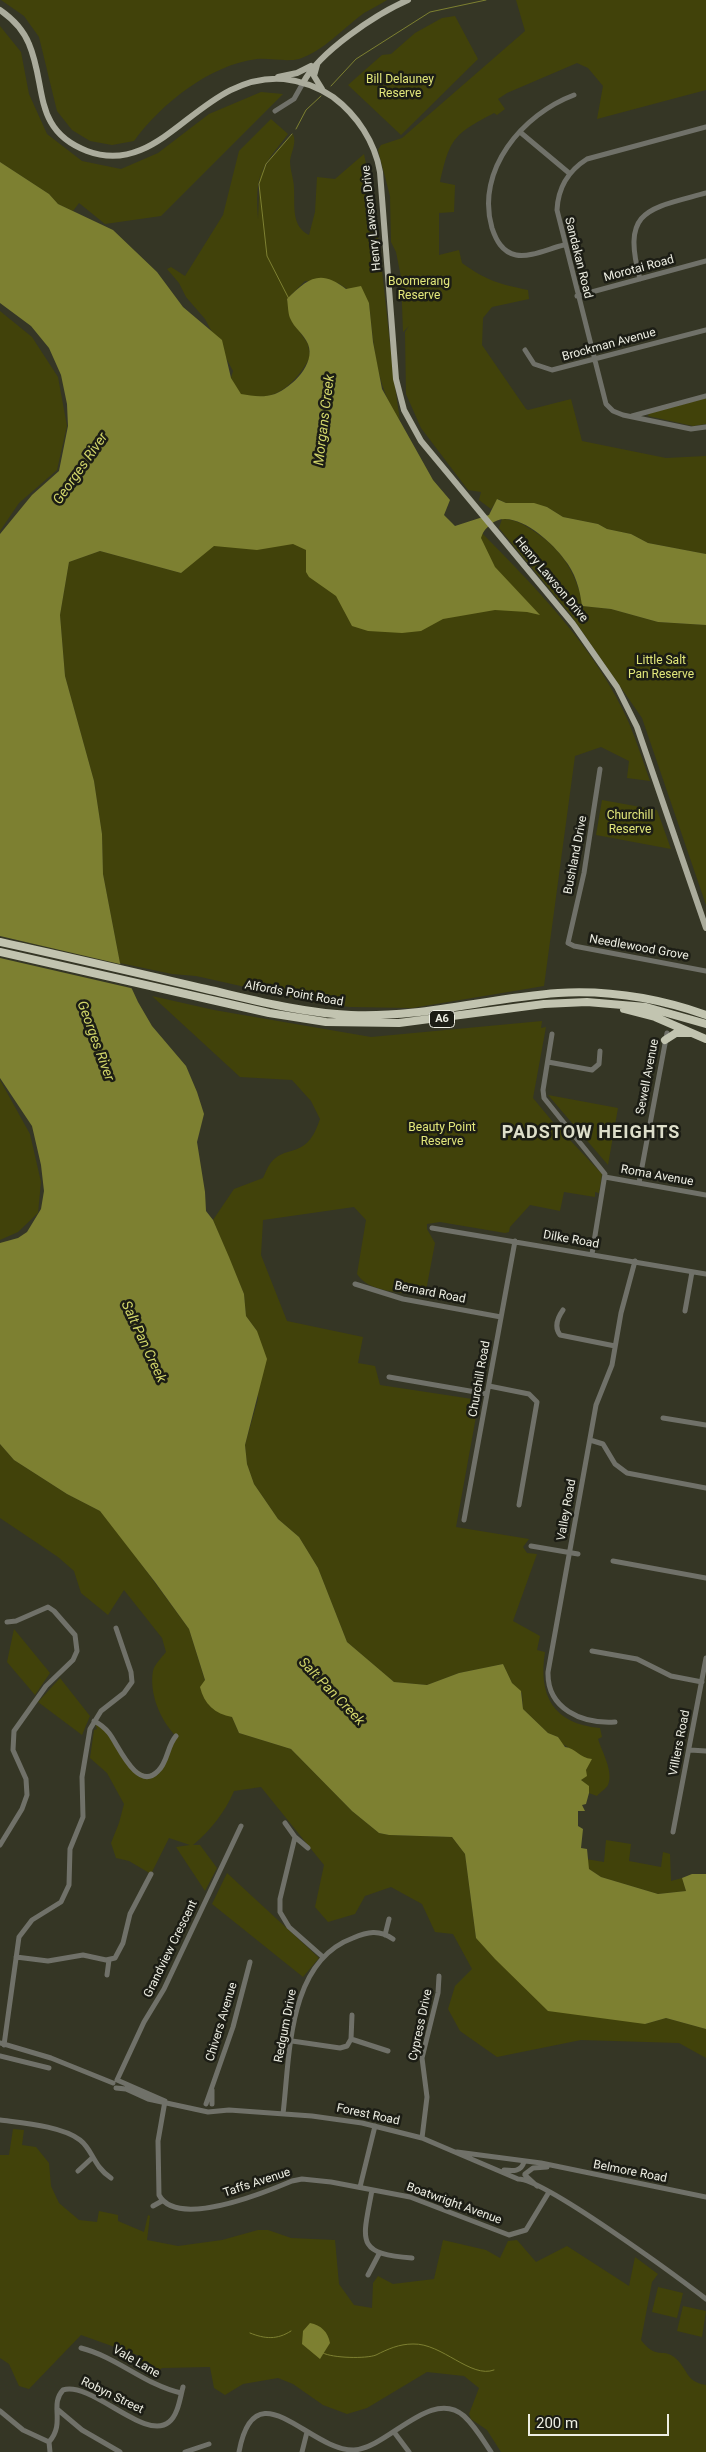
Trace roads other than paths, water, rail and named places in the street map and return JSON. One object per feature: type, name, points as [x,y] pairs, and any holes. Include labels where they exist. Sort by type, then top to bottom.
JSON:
[{"type":"highway","name":"Alfords Point Road","points":[[0,942],[296,1008],[362,1015],[421,1013],[555,993],[619,994],[662,1002],[706,1015]]},
{"type":"highway","name":"Alfords Point Road","points":[[0,952],[295,1018],[355,1024],[416,1022],[553,1003],[600,1002],[669,1012],[706,1024]]},
{"type":"highway","points":[[619,994],[656,997],[706,1011]]},
{"type":"highway","name":"A6","points":[[553,1003],[640,1012],[672,1023],[706,1039]]},
{"type":"highway","points":[[666,1036],[683,1032],[706,1039]]},
{"type":"main road","points":[[303,83],[312,67],[322,58],[380,13],[408,0]]},
{"type":"main road","name":"Henry Lawson Drive","points":[[0,10],[20,28],[29,44],[41,100],[52,123],[68,141],[91,152],[116,156],[145,149],[224,93],[246,83],[270,79],[303,83],[324,91],[345,107],[362,128],[378,161],[383,194],[396,379],[404,410],[420,441],[580,633],[617,687],[637,727],[706,928]]},
{"type":"main road","points":[[270,79],[297,73],[322,58]]},
{"type":"main road","points":[[322,58],[315,67],[314,74],[324,91]]},
{"type":"main road","name":"Henry Lawson Drive","points":[[684,861],[706,918]]},
{"type":"street","points":[[275,111],[294,99],[303,83]]},
{"type":"street","points":[[564,244],[525,255],[516,255],[503,248],[494,233],[488,206],[491,182],[502,156],[520,132],[542,112],[574,95]]},
{"type":"street","name":"Sandakan Road","points":[[706,127],[593,157],[570,173],[560,190],[557,204],[557,218],[606,404],[612,411],[632,416],[692,429],[706,427]]},
{"type":"street","points":[[520,132],[570,173]]},
{"type":"street","points":[[640,279],[632,245],[634,232],[641,219],[658,206],[706,193]]},
{"type":"street","name":"Morotai Road","points":[[578,296],[706,261]]},
{"type":"street","name":"Brockman Avenue","points":[[525,350],[534,364],[548,370],[706,330]]},
{"type":"street","points":[[632,416],[706,396]]},
{"type":"street","name":"Bushland Drive","points":[[569,944],[569,933],[582,882],[600,769]]},
{"type":"street","name":"Needlewood Grove","points":[[569,944],[706,971]]},
{"type":"street","points":[[552,1034],[543,1090],[546,1101],[602,1168],[605,1178],[592,1254]]},
{"type":"street","name":"Sewell Avenue","points":[[639,1183],[666,1036]]},
{"type":"street","points":[[548,1062],[595,1072],[599,1064],[600,1051]]},
{"type":"street","name":"Roma Avenue","points":[[605,1178],[706,1195]]},
{"type":"street","name":"Dilke Road","points":[[432,1228],[706,1274]]},
{"type":"street","name":"Churchill Road","points":[[464,1520],[515,1241]]},
{"type":"street","name":"Valley Road","points":[[615,1722],[601,1722],[572,1715],[559,1704],[549,1684],[549,1664],[597,1400],[610,1370],[620,1317],[635,1261]]},
{"type":"street","points":[[685,1311],[692,1272]]},
{"type":"street","name":"Bernard Road","points":[[355,1284],[404,1299],[501,1317]]},
{"type":"street","points":[[563,1310],[559,1317],[557,1330],[562,1336],[615,1346]]},
{"type":"street","points":[[550,1331],[557,1330]]},
{"type":"street","points":[[389,1376],[487,1394]]},
{"type":"street","points":[[489,1386],[529,1394],[537,1402],[519,1505]]},
{"type":"street","points":[[662,1418],[706,1425]]},
{"type":"street","points":[[590,1440],[603,1444],[615,1464],[628,1473],[706,1488]]},
{"type":"street","points":[[531,1546],[578,1554]]},
{"type":"street","points":[[613,1561],[706,1578]]},
{"type":"street","points":[[0,1845],[22,1809],[27,1795],[26,1779],[13,1750],[14,1731],[46,1686],[73,1660],[78,1647],[72,1632],[54,1611],[48,1607],[16,1621],[7,1622]]},
{"type":"street","points":[[2,2044],[18,1942],[25,1928],[36,1917],[58,1905],[68,1890],[70,1849],[84,1816],[82,1777],[89,1733],[94,1721],[103,1709],[124,1694],[132,1682],[131,1672],[116,1628]]},
{"type":"street","points":[[592,1651],[637,1659],[670,1676],[702,1682]]},
{"type":"street","name":"Villiers Road","points":[[673,1832],[706,1658]]},
{"type":"street","points":[[94,1721],[108,1731],[131,1768],[146,1775],[154,1774],[160,1770],[176,1736]]},
{"type":"street","points":[[690,1750],[706,1751]]},
{"type":"street","points":[[285,1823],[295,1837],[308,1848]]},
{"type":"street","name":"Grandview Crescent","points":[[117,2084],[144,2022],[164,1989],[241,1826]]},
{"type":"street","points":[[295,1837],[280,1899],[280,1912],[286,1923],[323,1957]]},
{"type":"street","points":[[16,1957],[53,1961],[88,1955],[109,1960],[115,1958],[122,1948],[130,1914],[151,1874]]},
{"type":"street","points":[[385,1935],[389,1919]]},
{"type":"street","name":"Redgum Drive","points":[[283,2114],[292,2041],[301,1992],[323,1957],[340,1943],[372,1932],[392,1939]]},
{"type":"street","points":[[107,1975],[109,1960]]},
{"type":"street","name":"Chivers Avenue","points":[[209,2107],[212,2087],[233,2027],[250,1962]]},
{"type":"street","name":"Cypress Drive","points":[[422,2138],[426,2092],[422,2058],[438,1993],[439,1976]]},
{"type":"street","points":[[292,2041],[340,2048],[347,2046],[351,2040],[352,2015]]},
{"type":"street","points":[[351,2040],[388,2051]]},
{"type":"street","name":"Forest Road","points":[[2,2044],[58,2061],[117,2084],[144,2098],[229,2110],[329,2117],[375,2126],[422,2138],[497,2169],[517,2172]]},
{"type":"street","points":[[0,2056],[49,2068]]},
{"type":"street","points":[[153,2206],[162,2201],[158,2194],[158,2146],[166,2101]]},
{"type":"street","points":[[0,2120],[68,2133],[80,2140],[99,2168],[112,2178]]},
{"type":"street","points":[[360,2187],[375,2126]]},
{"type":"street","name":"Belmore Road","points":[[454,2152],[550,2166],[706,2197]]},
{"type":"street","points":[[78,2171],[92,2158]]},
{"type":"street","points":[[524,2162],[517,2172],[518,2179],[524,2176]]},
{"type":"street","name":"Belmore Road","points":[[524,2176],[533,2168],[550,2166]]},
{"type":"street","points":[[517,2172],[636,2249],[706,2299]]},
{"type":"street","name":"Taffs Avenue","points":[[162,2201],[176,2206],[192,2208],[232,2204],[302,2179],[360,2187]]},
{"type":"street","name":"Boatwright Avenue","points":[[360,2187],[410,2197],[509,2235],[526,2230],[550,2192]]},
{"type":"street","points":[[372,2190],[365,2227],[366,2239],[373,2250],[379,2254],[412,2258]]},
{"type":"street","points":[[368,2274],[379,2254]]},
{"type":"street","name":"Vale Lane","points":[[81,2348],[99,2352],[166,2390],[181,2394]]},
{"type":"street","name":"Robyn Street","points":[[49,2442],[58,2426],[57,2409],[59,2394],[63,2390],[70,2388],[80,2390],[142,2422],[162,2426],[170,2422],[176,2412],[183,2387]]},
{"type":"street","points":[[57,2409],[82,2430],[120,2452]]},
{"type":"street","points":[[238,2452],[245,2428],[252,2420],[265,2413],[281,2415],[333,2446],[360,2451],[428,2411],[450,2409],[465,2417],[491,2452]]},
{"type":"street","points":[[0,2411],[23,2430],[49,2442],[50,2452]]},
{"type":"street","points":[[302,2452],[307,2432]]},
{"type":"street","points":[[394,2432],[409,2452]]},
{"type":"street","points":[[185,2452],[209,2444]]},
{"type":"water","points":[[0,162],[49,194],[58,204],[113,230],[157,272],[183,307],[222,340],[231,378],[241,394],[262,396],[275,394],[282,391],[295,380],[306,367],[310,352],[308,344],[292,322],[288,311],[287,299],[294,292],[308,282],[321,278],[329,279],[346,289],[361,286],[369,303],[373,342],[382,389],[433,480],[450,500],[444,515],[455,526],[489,515],[497,499],[506,503],[534,503],[547,507],[563,517],[598,524],[607,529],[631,534],[648,543],[706,554],[706,625],[658,622],[611,609],[582,606],[574,575],[558,552],[550,543],[530,528],[509,519],[499,520],[490,525],[484,531],[481,538],[495,567],[540,615],[527,612],[495,610],[443,619],[421,631],[402,633],[368,631],[352,626],[336,596],[309,577],[306,572],[306,550],[293,544],[257,550],[214,546],[181,573],[100,551],[69,562],[60,615],[65,676],[94,781],[102,834],[103,874],[120,963],[138,1002],[152,1026],[186,1066],[197,1092],[204,1114],[197,1142],[206,1211],[213,1220],[229,1257],[244,1294],[246,1316],[257,1331],[267,1359],[245,1445],[247,1464],[254,1484],[278,1519],[299,1537],[318,1568],[347,1642],[394,1682],[427,1685],[459,1673],[503,1664],[512,1683],[521,1691],[523,1709],[548,1733],[558,1737],[565,1747],[592,1759],[586,1770],[587,1776],[581,1780],[589,1786],[586,1804],[582,1805],[585,1811],[578,1811],[578,1826],[583,1829],[581,1848],[587,1849],[589,1869],[601,1877],[658,1894],[686,1891],[682,1878],[692,1874],[706,1874],[706,2029],[666,2018],[645,2024],[548,2011],[476,1938],[465,1854],[452,1837],[379,1833],[352,1811],[291,1749],[239,1733],[232,1717],[215,1711],[204,1698],[200,1687],[205,1680],[189,1629],[100,1511],[67,1494],[14,1460],[0,1444],[0,1243],[18,1238],[27,1232],[41,1209],[44,1191],[41,1165],[32,1126],[0,1078],[0,534],[32,495],[59,471],[68,426],[67,404],[61,375],[49,348],[31,326],[0,303]]},
{"type":"water","points":[[310,2323],[321,2327],[329,2339],[330,2343],[320,2359],[302,2344],[303,2331]]},
{"type":"waterway","name":"Morgans Creek","points":[[331,86],[356,59],[430,12],[486,0]]},
{"type":"waterway","name":"Morgans Creek","points":[[296,129],[306,110],[321,96]]},
{"type":"waterway","name":"Morgans Creek","points":[[289,299],[267,256],[259,184],[266,164],[292,134]]},
{"type":"waterway","points":[[250,2333],[271,2338],[291,2331]]},
{"type":"waterway","points":[[323,2353],[341,2357],[365,2357],[376,2355],[398,2346],[408,2344],[424,2345],[476,2370],[494,2370]]},
{"type":"district","name":"PADSTOW HEIGHTS","points":[[591,1133]]},
{"type":"park label","name":"Bill Delauney Reserve","points":[[400,87]]},
{"type":"park label","name":"Boomerang Reserve","points":[[419,289]]},
{"type":"park label","name":"Little Salt Pan Reserve","points":[[661,668]]},
{"type":"park label","name":"Churchill Reserve","points":[[630,823]]},
{"type":"park label","name":"Beauty Point Reserve","points":[[442,1135]]},
{"type":"water label","name":"Georges River","points":[[81,469]]},
{"type":"water label","name":"Georges River","points":[[95,1041]]},
{"type":"water label","name":"Salt Pan Creek","points":[[143,1342]]},
{"type":"water label","name":"Salt Pan Creek","points":[[331,1692]]}]
